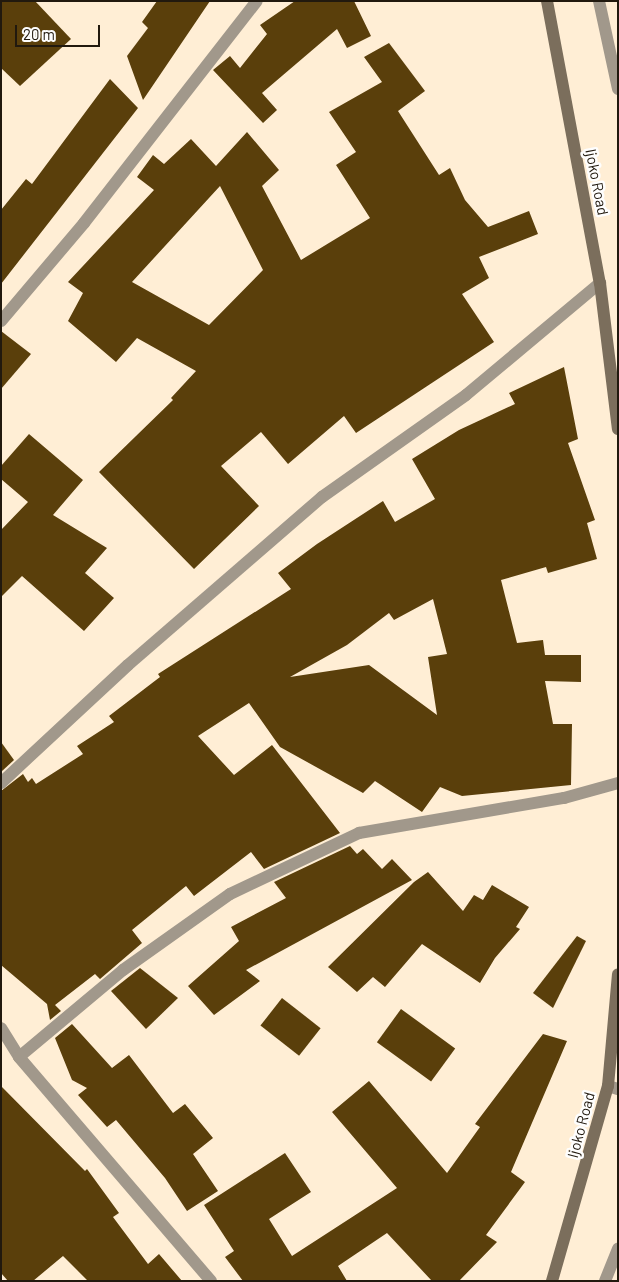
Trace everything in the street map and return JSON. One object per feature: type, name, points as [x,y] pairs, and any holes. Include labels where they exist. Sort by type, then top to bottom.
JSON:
[{"type":"main road","name":"Ijoko Road","points":[[547,1],[600,283],[618,429]]},
{"type":"main road","name":"Ijoko Road","points":[[552,1281],[613,1088],[618,974]]},
{"type":"street","points":[[1,321],[84,224],[257,1]]},
{"type":"street","points":[[599,1],[618,89]]},
{"type":"street","points":[[1,783],[128,665],[322,497],[466,395],[600,283]]},
{"type":"street","points":[[19,1057],[123,970],[230,894],[359,833],[564,798],[618,783]]},
{"type":"street","points":[[1,1028],[19,1057],[211,1281]]},
{"type":"street","points":[[605,1281],[618,1248]]},
{"type":"building","points":[[1,1],[35,1],[71,39],[20,86],[1,68]]},
{"type":"building","points":[[157,1],[210,1],[143,100],[127,56],[148,28],[142,22]]},
{"type":"building","points":[[295,1],[354,1],[371,36],[347,48],[337,29],[262,93],[277,110],[263,123],[213,70],[230,56],[240,68],[267,34],[260,25]]},
{"type":"building","points":[[389,43],[425,91],[398,111],[439,175],[450,168],[465,200],[488,227],[529,211],[538,234],[479,257],[489,278],[462,294],[494,342],[356,433],[344,416],[288,464],[261,432],[221,466],[259,506],[194,569],[99,472],[173,400],[171,398],[196,371],[137,338],[116,362],[68,321],[83,293],[68,282],[154,190],[137,177],[153,155],[164,164],[191,139],[216,166],[247,132],[279,170],[262,186],[301,260],[370,218],[336,165],[356,152],[329,112],[382,82],[364,57]],"holes":[[[220,186],[263,270],[209,325],[132,282]]]},
{"type":"building","points":[[110,79],[138,108],[1,284],[1,210],[26,179],[32,184]]},
{"type":"building","points":[[1,331],[31,354],[1,389]]},
{"type":"building","points":[[564,367],[578,439],[568,443],[595,520],[587,523],[597,559],[548,573],[546,567],[501,580],[517,643],[543,640],[545,655],[581,655],[581,682],[545,681],[553,724],[572,724],[571,785],[462,796],[440,787],[422,812],[375,781],[363,793],[280,747],[249,703],[198,736],[234,775],[272,745],[340,833],[264,869],[251,852],[194,896],[186,886],[132,930],[142,943],[100,979],[95,974],[55,1005],[61,1011],[50,1020],[47,1004],[1,965],[1,791],[23,774],[28,782],[32,778],[36,784],[83,754],[77,746],[114,722],[109,716],[160,677],[158,674],[291,589],[278,573],[317,544],[383,501],[395,522],[435,499],[412,459],[459,430],[515,404],[509,393]],"holes":[[[433,599],[447,654],[428,657],[437,715],[369,665],[290,677],[347,645],[389,613],[394,620]]]},
{"type":"building","points":[[29,434],[83,480],[53,515],[107,548],[85,573],[114,598],[84,631],[22,576],[1,597],[1,530],[28,502],[1,479],[1,466]]},
{"type":"building","points":[[1,742],[14,760],[1,772]]},
{"type":"building","points":[[350,846],[357,854],[363,849],[382,869],[392,859],[412,880],[246,970],[260,981],[214,1015],[188,986],[239,941],[231,927],[286,898],[274,882]]},
{"type":"building","points":[[428,872],[463,911],[474,895],[483,900],[492,885],[529,907],[516,927],[520,929],[495,958],[480,983],[422,944],[385,987],[373,977],[357,992],[328,967],[414,882]]},
{"type":"building","points":[[577,936],[586,941],[553,1008],[533,993]]},
{"type":"building","points":[[140,968],[178,998],[146,1029],[111,991]]},
{"type":"building","points":[[282,998],[321,1028],[299,1056],[260,1026]]},
{"type":"building","points":[[401,1009],[455,1048],[431,1082],[377,1042]]},
{"type":"building","points":[[72,1024],[112,1068],[129,1055],[173,1113],[185,1104],[213,1138],[193,1154],[218,1191],[187,1211],[165,1178],[116,1120],[107,1127],[78,1095],[87,1088],[72,1080],[55,1038]]},
{"type":"building","points":[[543,1034],[567,1041],[511,1172],[525,1182],[486,1235],[497,1242],[459,1281],[432,1281],[387,1233],[338,1266],[347,1281],[243,1281],[225,1257],[234,1251],[204,1205],[285,1153],[311,1192],[269,1219],[292,1256],[397,1188],[332,1112],[369,1081],[447,1173],[480,1127],[475,1124]]},
{"type":"building","points":[[1,1086],[85,1171],[87,1169],[119,1213],[113,1217],[148,1264],[159,1254],[182,1281],[88,1281],[63,1256],[33,1281],[8,1281],[1,1273]]}]
